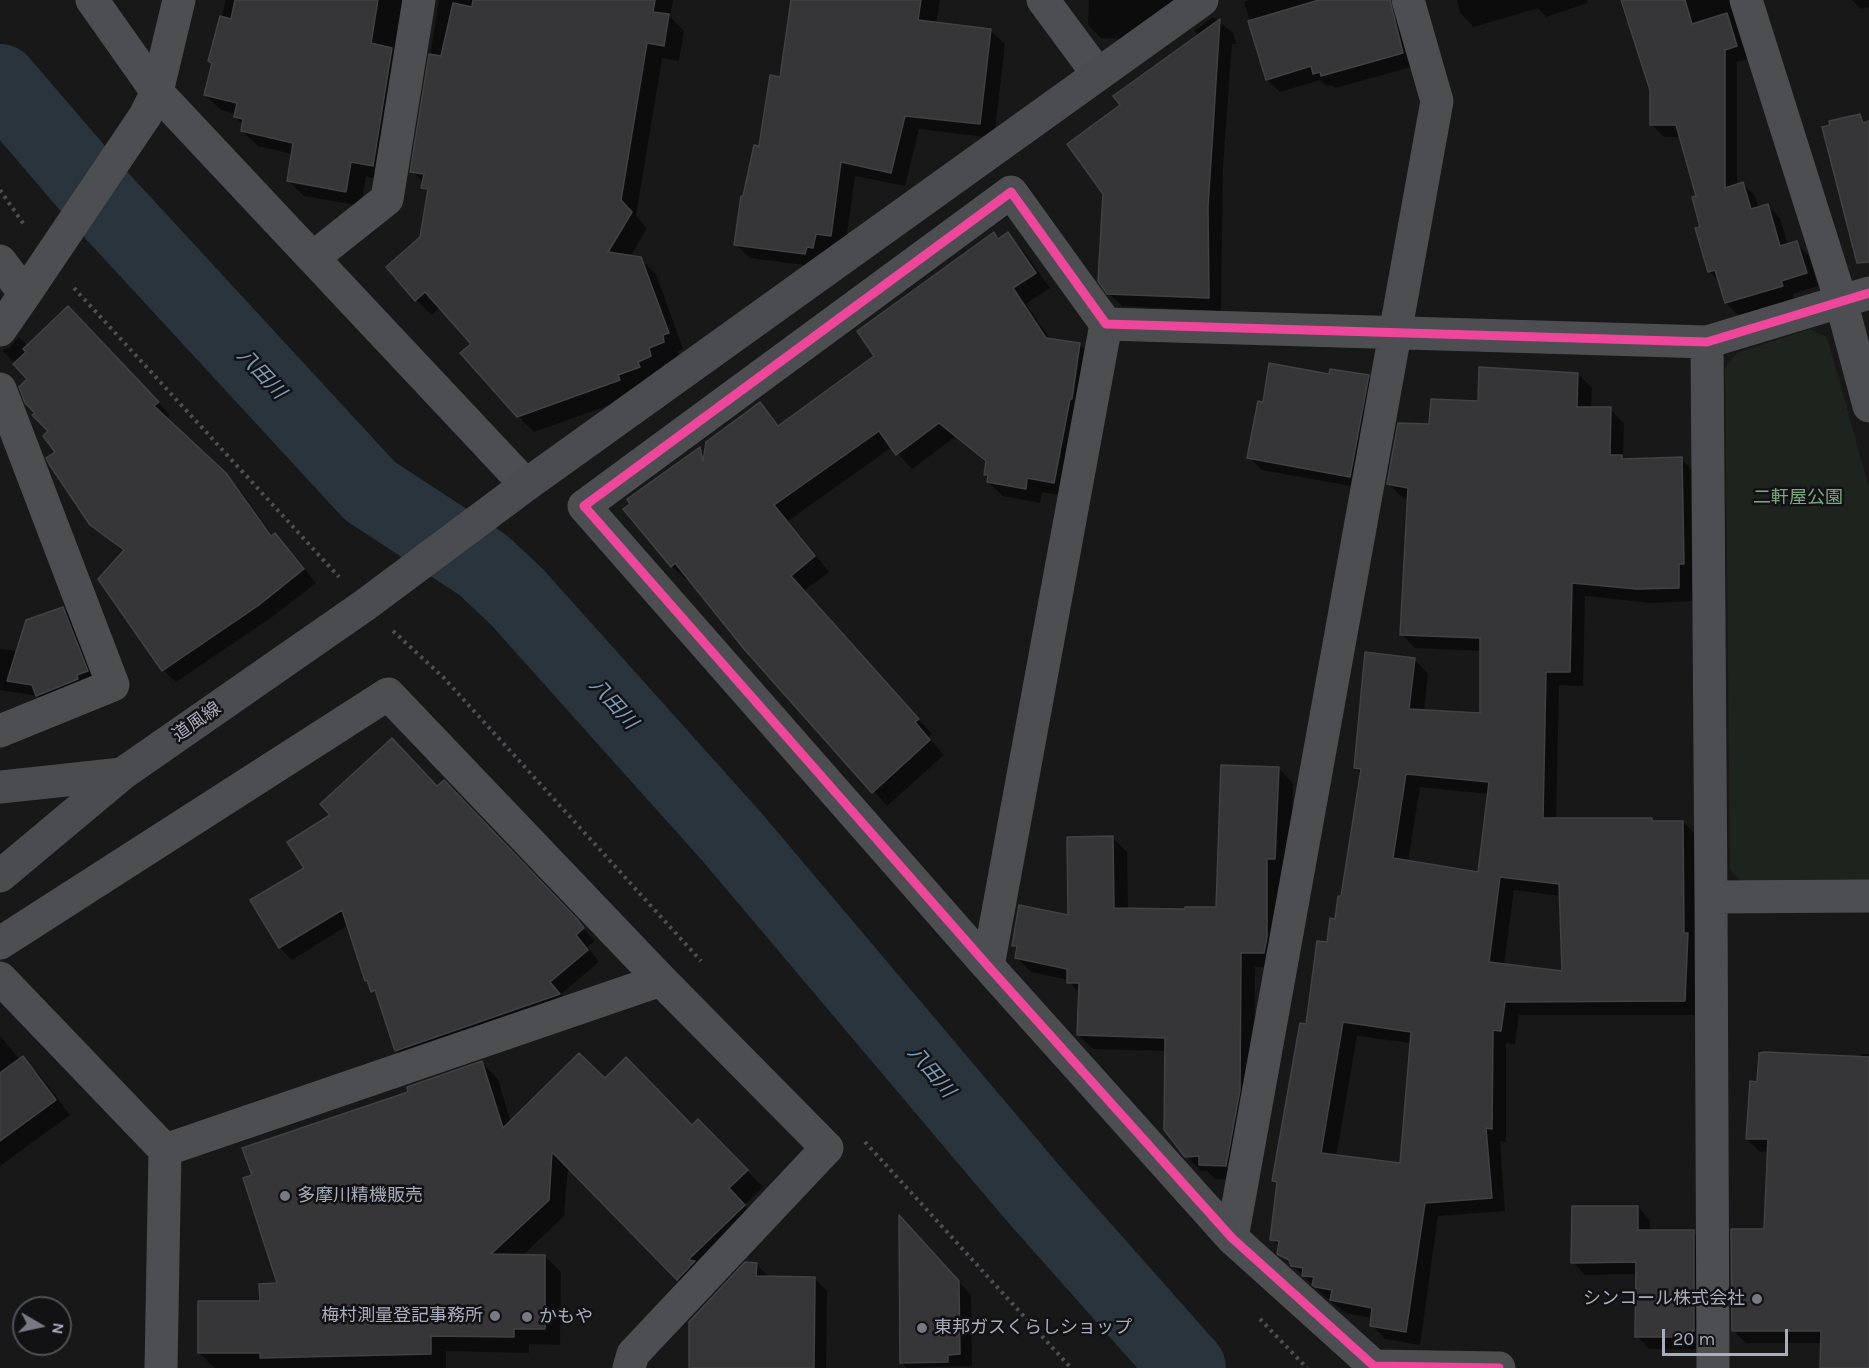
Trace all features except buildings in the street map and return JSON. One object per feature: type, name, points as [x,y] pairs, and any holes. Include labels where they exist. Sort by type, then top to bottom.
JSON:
[{"type":"street","points":[[92,0],[151,104],[314,257],[526,485]]},
{"type":"street","points":[[0,330],[151,104],[179,0]]},
{"type":"street","points":[[314,257],[387,199],[418,0]]},
{"type":"street","points":[[1043,0],[1097,73]]},
{"type":"street","name":"道風線","points":[[0,876],[122,774],[365,605],[470,529],[526,485],[1097,73],[1202,0]]},
{"type":"street","points":[[1232,1238],[1397,333],[1437,101],[1408,0]]},
{"type":"street","points":[[1746,0],[1855,297],[1869,406]]},
{"type":"street","points":[[988,966],[1106,324],[1011,192],[584,506],[988,966],[1232,1238],[1374,1366],[1499,1368]]},
{"type":"street","points":[[0,261],[25,294]]},
{"type":"street","points":[[1106,324],[1707,342],[1855,297]]},
{"type":"street","points":[[1707,342],[1713,1368]]},
{"type":"street","points":[[0,389],[113,685],[0,731]]},
{"type":"street","points":[[0,943],[388,694],[661,980],[827,1148],[633,1354],[629,1368]]},
{"type":"street","points":[[0,786],[122,774]]},
{"type":"street","points":[[1711,897],[1869,896]]},
{"type":"street","points":[[0,978],[165,1150],[161,1368]]},
{"type":"street","points":[[165,1150],[661,980]]},
{"type":"path","points":[[0,190],[48,259],[365,605],[444,678],[709,970]]},
{"type":"path","points":[[862,1138],[1071,1368]]},
{"type":"green space","name":"二軒屋公園","points":[[1810,329],[1827,337],[1869,487],[1869,882],[1742,882],[1730,870],[1725,368],[1737,353]]},
{"type":"waterway","name":"八田川","points":[[0,82],[97,195],[370,491],[483,565],[517,597],[732,837],[1032,1192],[1188,1368]]},
{"type":"cycle path","points":[[1499,1368],[1374,1366],[1232,1238],[988,966],[584,506],[1011,192],[1106,324],[1707,342],[1869,293]]},
{"type":"place","name":"多摩川精機販売","points":[[285,1196]]},
{"type":"place","name":"シンコール株式会社","points":[[1757,1299]]},
{"type":"place","name":"梅村測量登記事務所","points":[[495,1316]]},
{"type":"place","name":"かもや","points":[[527,1317]]},
{"type":"place","name":"東邦ガスくらしショップ","points":[[922,1328]]}]
